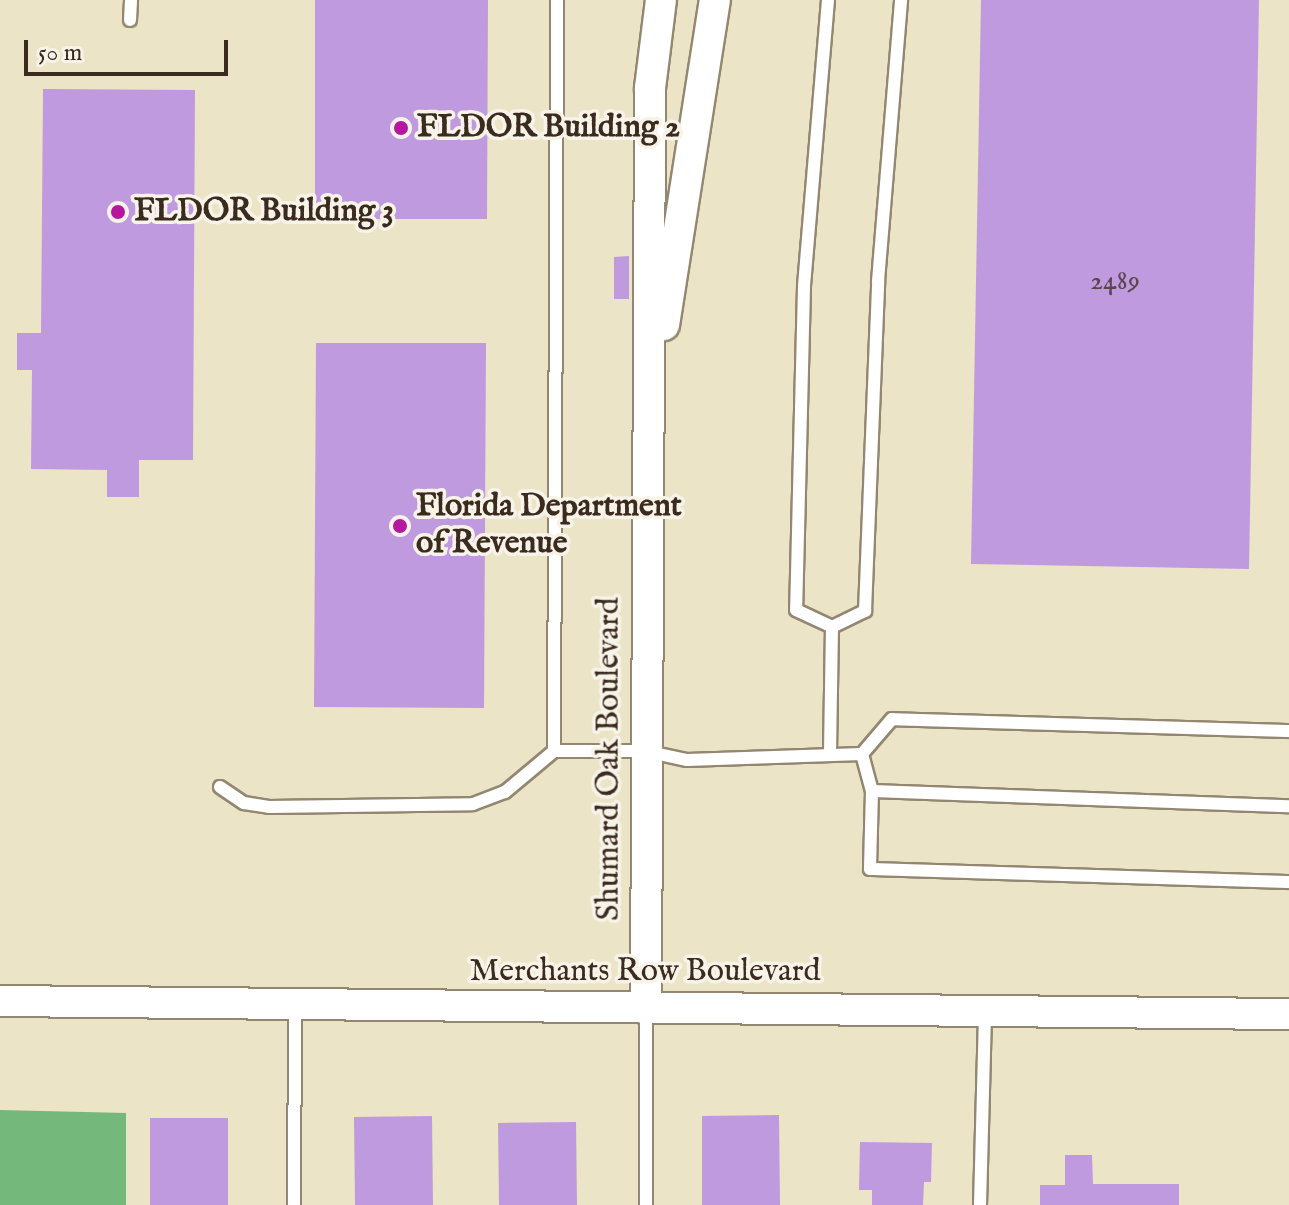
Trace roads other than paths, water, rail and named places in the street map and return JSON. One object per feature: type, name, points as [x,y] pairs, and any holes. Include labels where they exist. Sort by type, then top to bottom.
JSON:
[{"type":"street","name":"Shumard Oak Boulevard","points":[[646,1009],[650,88],[661,0]]},
{"type":"street","name":"Shumard Oak Boulevard","points":[[649,414],[715,0]]},
{"type":"street","name":"Merchants Row Boulevard","points":[[0,1001],[1289,1014]]},
{"type":"lane","points":[[130,20],[131,0]]},
{"type":"lane","points":[[554,751],[557,0]]},
{"type":"lane","points":[[828,0],[804,287],[796,610],[832,627]]},
{"type":"lane","points":[[832,627],[865,611],[878,281],[901,0]]},
{"type":"lane","points":[[830,753],[832,627]]},
{"type":"lane","points":[[862,754],[892,719],[1289,731]]},
{"type":"lane","points":[[220,787],[244,803],[269,807],[473,804],[505,792],[554,751],[645,751],[687,760],[862,754]]},
{"type":"lane","points":[[862,754],[872,791],[870,869],[1289,882]]},
{"type":"lane","points":[[872,791],[1289,806]]},
{"type":"lane","points":[[294,1205],[295,1006]]},
{"type":"lane","points":[[646,1009],[646,1205]]},
{"type":"lane","points":[[980,1205],[985,1010]]},
{"type":"place","name":"FLDOR Building 2","points":[[401,128]]},
{"type":"place","name":"FLDOR Building 3","points":[[118,212]]},
{"type":"place","name":"Florida Department of Revenue","points":[[400,526]]}]
